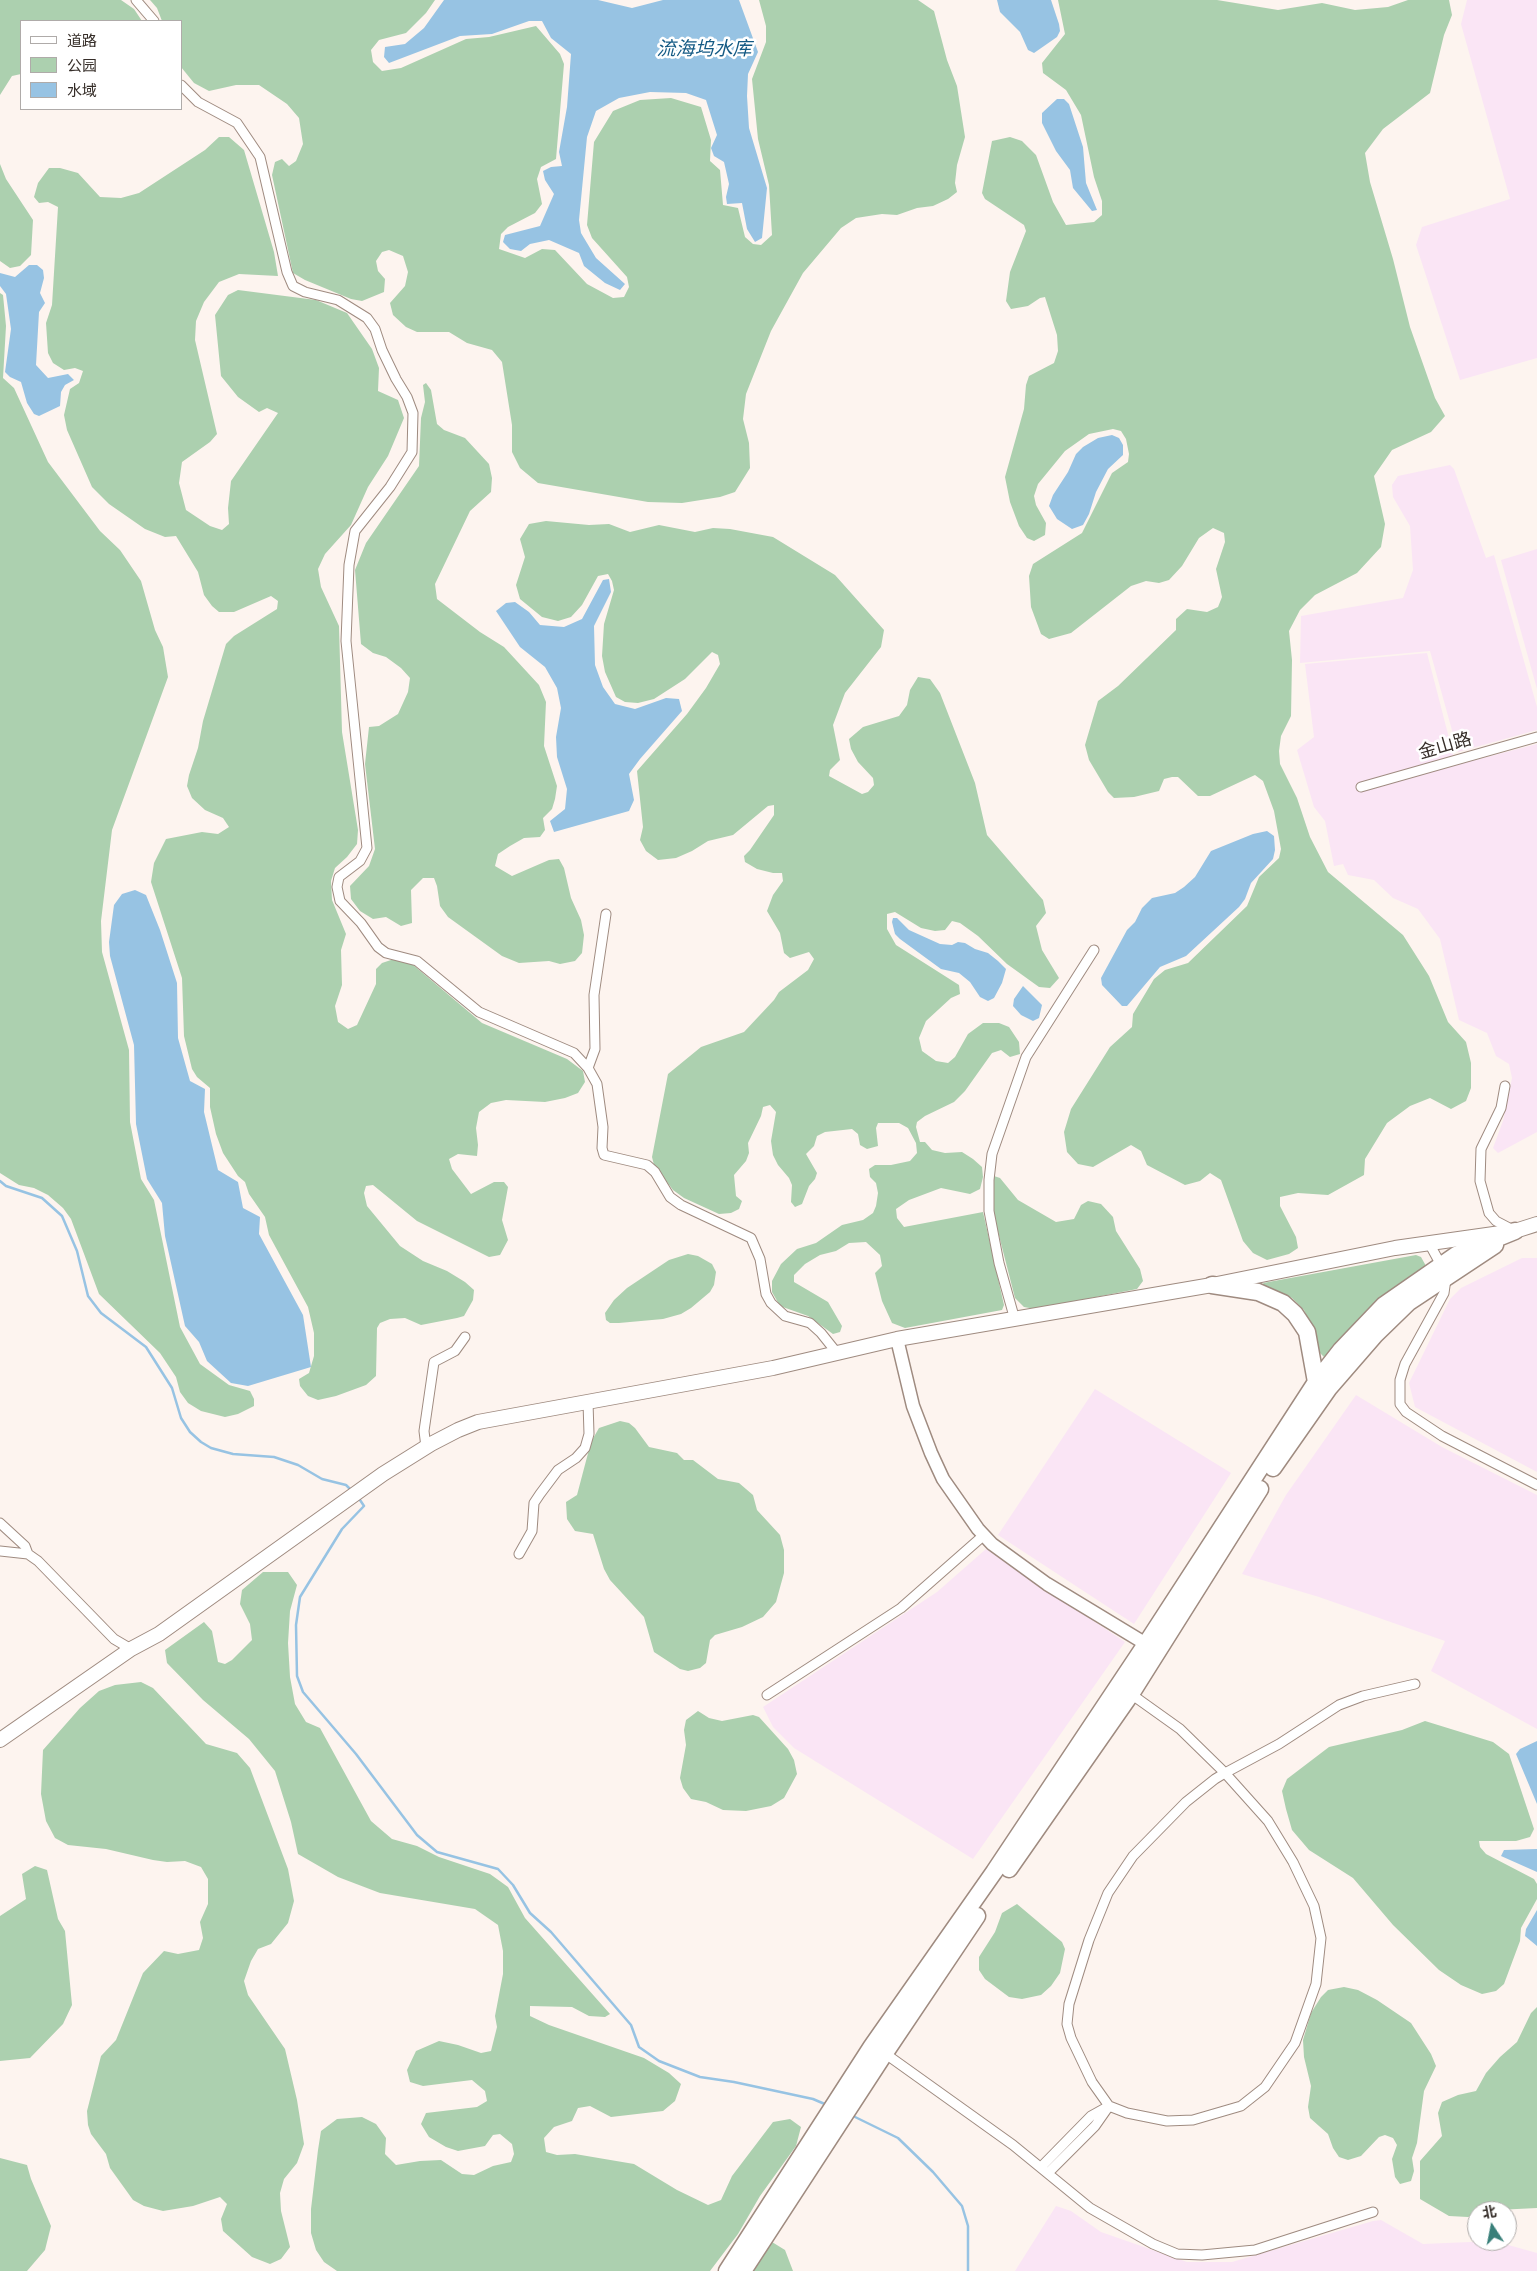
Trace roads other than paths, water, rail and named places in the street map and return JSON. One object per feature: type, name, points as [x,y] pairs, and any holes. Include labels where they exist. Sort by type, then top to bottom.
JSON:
[{"type":"highway","points":[[727,2271],[878,2049],[1146,1644],[1316,1382],[1341,1350],[1384,1305],[1515,1231]]},
{"type":"highway","points":[[743,2271],[878,2049],[1131,1694],[1274,1466],[1328,1388],[1409,1302],[1444,1272]]},
{"type":"highway","points":[[1212,1285],[1258,1292],[1283,1303],[1295,1314],[1307,1332],[1316,1382]]},
{"type":"main road","points":[[1515,1231],[1537,1216]]},
{"type":"main road","points":[[0,1740],[131,1649],[159,1634],[377,1479],[426,1447],[478,1422],[773,1368],[897,1339],[1212,1285],[1429,1243],[1515,1231],[1537,1224]]},
{"type":"street","points":[[136,0],[153,20]]},
{"type":"street","points":[[182,86],[198,102],[237,123],[260,157],[287,272],[293,286],[304,292],[338,300],[367,318],[376,329],[382,350],[411,405],[413,413],[412,452],[390,487],[355,531],[350,565],[346,641],[367,848],[360,862],[340,877],[337,887],[340,901],[361,923],[378,947],[386,953],[416,961],[479,1012],[574,1053],[588,1068],[597,1084],[603,1127],[602,1148],[604,1155],[647,1165],[655,1172],[670,1197],[681,1205],[751,1238],[760,1259],[766,1294],[771,1303],[785,1316],[810,1323],[837,1353]]},
{"type":"street","name":"金山路","points":[[1361,787],[1537,737]]},
{"type":"street","points":[[588,1068],[595,1049],[594,995],[606,914]]},
{"type":"street","points":[[1015,1320],[999,1263],[989,1211],[989,1180],[992,1154],[1026,1056],[1094,950]]},
{"type":"street","points":[[1505,1086],[1501,1108],[1481,1149],[1480,1181],[1489,1213],[1496,1221],[1515,1231],[1537,1228]]},
{"type":"street","points":[[1429,1243],[1444,1272],[1444,1293],[1405,1364],[1400,1380],[1400,1404],[1406,1412],[1442,1436],[1537,1485]]},
{"type":"street","points":[[426,1447],[424,1431],[434,1362],[455,1351],[465,1337]]},
{"type":"street","points":[[897,1339],[914,1406],[931,1452],[948,1488],[984,1535],[992,1544],[1047,1584],[1146,1644]]},
{"type":"street","points":[[519,1554],[532,1531],[534,1503],[558,1470],[576,1458],[585,1448],[589,1434],[588,1402]]},
{"type":"street","points":[[0,1523],[24,1546],[28,1554],[46,1568],[114,1639],[131,1649]]},
{"type":"street","points":[[767,1695],[901,1608],[984,1535]]},
{"type":"street","points":[[0,1551],[28,1554]]},
{"type":"street","points":[[1131,1694],[1180,1728],[1225,1773],[1268,1821],[1293,1862],[1314,1906],[1321,1938],[1316,1984],[1295,2043],[1265,2087],[1242,2106],[1193,2120],[1166,2121],[1127,2113],[1109,2106],[1092,2082],[1066,2024],[1069,2004],[1089,1940],[1108,1893],[1133,1856],[1186,1802],[1215,1778],[1225,1773],[1279,1744],[1339,1705],[1363,1696],[1415,1684]]},
{"type":"street","points":[[878,2049],[1013,2145],[1090,2208],[1153,2244],[1177,2254],[1202,2255],[1254,2250],[1373,2212]]},
{"type":"street","points":[[1044,2170],[1091,2116],[1109,2106]]},
{"type":"water","name":"流海坞水库","points":[[444,0],[598,0],[632,8],[663,0],[739,0],[758,52],[748,74],[747,96],[749,128],[767,188],[762,238],[755,242],[747,229],[742,203],[727,204],[726,197],[729,184],[724,162],[714,156],[711,148],[717,135],[706,100],[686,93],[650,92],[619,98],[596,111],[587,137],[579,220],[581,233],[596,258],[625,284],[620,290],[605,283],[584,266],[579,253],[549,240],[530,244],[521,251],[510,249],[503,242],[505,235],[540,226],[554,194],[545,180],[543,171],[551,167],[562,166],[559,152],[567,107],[571,54],[551,38],[542,21],[529,21],[492,34],[460,36],[389,63],[384,57],[385,47],[405,44],[424,28]]},
{"type":"water","points":[[997,0],[1051,0],[1059,24],[1060,31],[1057,37],[1034,53],[1028,50],[1020,32],[1000,12]]},
{"type":"water","points":[[1057,99],[1064,99],[1069,104],[1083,147],[1086,183],[1097,210],[1092,211],[1073,188],[1070,170],[1056,151],[1042,123],[1042,113]]},
{"type":"water","points":[[29,265],[37,265],[43,270],[44,278],[40,293],[45,303],[39,312],[36,365],[48,378],[68,374],[74,380],[65,385],[61,392],[60,406],[39,416],[34,414],[27,403],[21,382],[10,377],[5,372],[11,329],[6,294],[0,286],[0,273],[15,277]]},
{"type":"water","points":[[1112,435],[1119,438],[1123,445],[1123,455],[1108,469],[1096,492],[1089,514],[1083,525],[1072,529],[1057,519],[1049,506],[1053,495],[1068,472],[1076,454],[1083,447],[1098,438]]},
{"type":"water","points":[[609,579],[611,592],[594,626],[595,665],[603,687],[615,704],[635,709],[666,698],[679,699],[682,711],[629,774],[634,800],[629,811],[554,832],[550,821],[565,809],[567,789],[557,757],[556,737],[561,708],[557,688],[545,667],[520,647],[496,611],[506,603],[515,602],[529,612],[540,625],[564,627],[582,619],[603,580]]},
{"type":"water","points":[[1267,831],[1274,836],[1275,850],[1273,859],[1251,883],[1245,899],[1239,907],[1186,956],[1160,967],[1127,1006],[1122,1006],[1102,985],[1101,978],[1127,930],[1135,922],[1142,908],[1152,898],[1175,893],[1184,887],[1195,877],[1211,851],[1253,834]]},
{"type":"water","points":[[135,890],[146,895],[160,930],[177,983],[178,1038],[190,1081],[205,1089],[204,1112],[218,1170],[238,1182],[243,1208],[260,1217],[259,1234],[303,1315],[311,1367],[248,1386],[231,1383],[207,1361],[199,1342],[185,1326],[165,1236],[162,1203],[147,1179],[136,1124],[134,1045],[110,956],[109,942],[114,905],[122,894]]},
{"type":"water","points":[[893,918],[897,918],[909,930],[940,944],[965,943],[975,949],[988,953],[1006,969],[1002,983],[994,998],[988,1001],[980,997],[970,982],[959,973],[941,969],[900,939],[895,934]]},
{"type":"water","points":[[1023,986],[1042,1005],[1039,1018],[1033,1021],[1021,1015],[1013,1006],[1014,999]]},
{"type":"water","points":[[1537,1741],[1537,1804],[1516,1754],[1520,1749]]},
{"type":"water","points":[[1537,1849],[1537,1872],[1501,1856],[1504,1850]]},
{"type":"water","points":[[1537,1910],[1537,1946],[1525,1936],[1526,1929]]},
{"type":"waterway","points":[[0,1181],[6,1186],[42,1198],[62,1216],[77,1251],[88,1296],[101,1313],[146,1347],[172,1388],[181,1418],[190,1432],[201,1442],[211,1448],[233,1454],[274,1457],[298,1465],[322,1479],[346,1485],[351,1490]]},
{"type":"waterway","points":[[358,1497],[364,1506],[342,1529],[300,1597],[296,1625],[297,1676],[303,1692],[356,1754],[417,1835],[437,1852],[498,1869],[513,1885],[530,1913],[551,1932],[631,2025],[639,2047],[659,2061],[700,2077],[734,2082],[813,2099],[827,2105]]},
{"type":"waterway","points":[[851,2115],[898,2138],[933,2172],[962,2206],[968,2226],[968,2271]]}]
